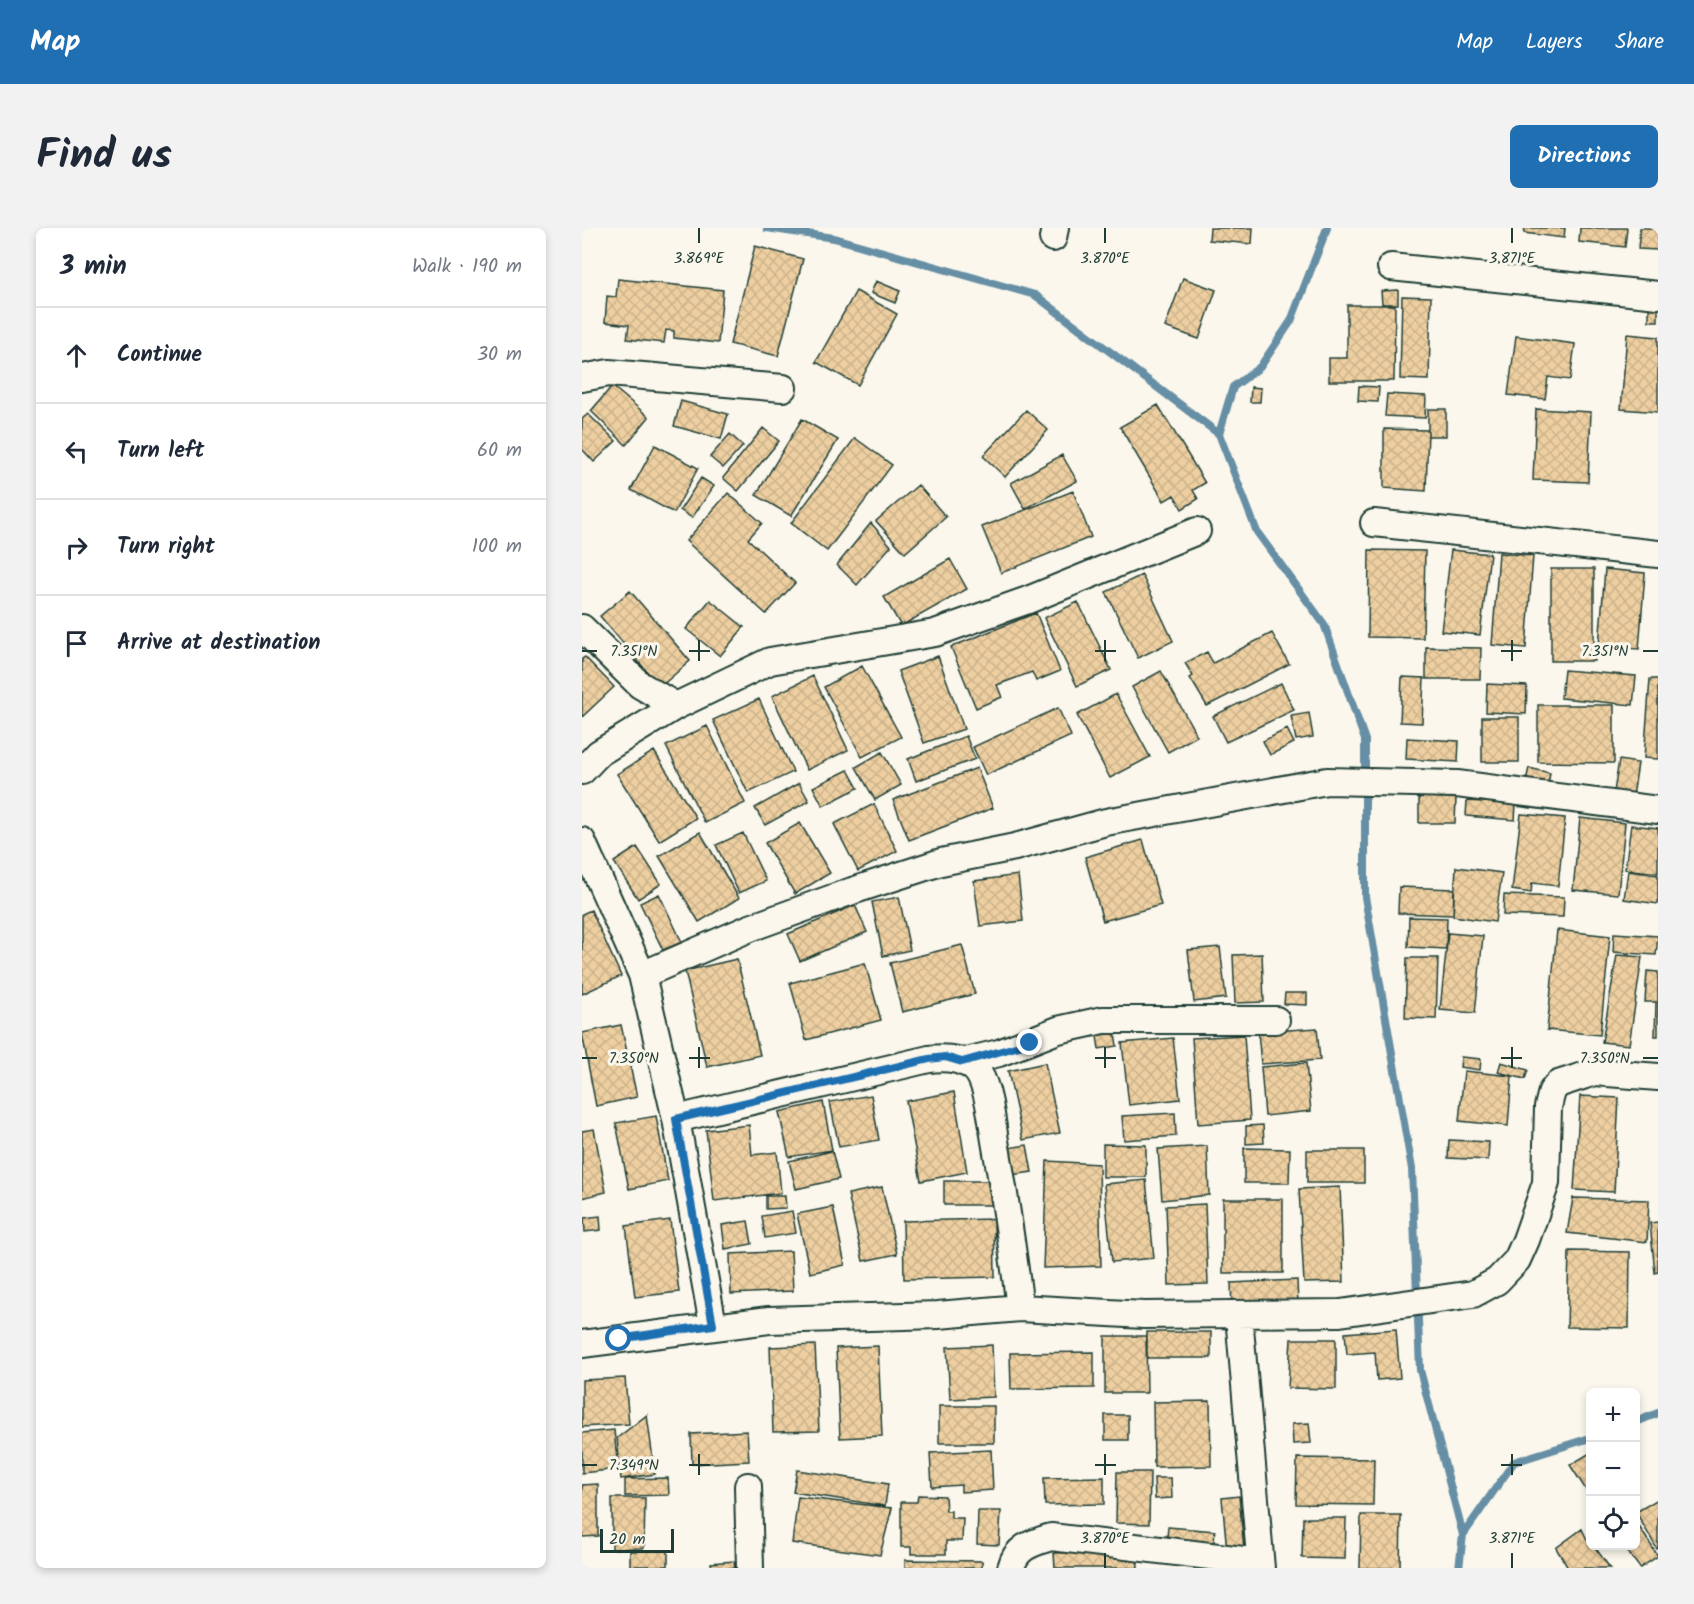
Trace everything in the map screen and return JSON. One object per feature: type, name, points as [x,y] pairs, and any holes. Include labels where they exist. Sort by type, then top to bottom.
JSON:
[{"type":"street","points":[[1391,267],[1658,295]]},
{"type":"street","points":[[582,378],[609,373],[783,388]]},
{"type":"street","points":[[1374,524],[1658,554]]},
{"type":"street","points":[[582,771],[599,753],[676,706],[770,661],[810,652],[862,646],[935,633],[971,622],[1197,531]]},
{"type":"street","points":[[582,628],[639,685],[676,706]]},
{"type":"street","points":[[634,732],[639,685]]},
{"type":"street","points":[[642,975],[750,928],[941,862],[1015,847],[1106,822],[1327,782],[1457,784],[1658,810]]},
{"type":"street","points":[[582,841],[642,975],[676,1119],[713,1325]]},
{"type":"street","points":[[962,1062],[999,1053],[1058,1030],[1103,1020],[1276,1020]]},
{"type":"street","points":[[676,1119],[929,1059],[945,1057],[962,1062],[979,1073],[990,1110],[1009,1219],[1020,1308]]},
{"type":"street","points":[[582,1344],[713,1325],[769,1320],[939,1315],[1020,1308],[1144,1315],[1239,1316],[1340,1313],[1473,1294],[1497,1281],[1516,1260],[1526,1240],[1546,1184],[1548,1107],[1552,1091],[1558,1084],[1595,1072],[1658,1077]]},
{"type":"street","points":[[1011,1568],[1016,1554],[1029,1544],[1051,1537],[1260,1565],[1239,1316]]},
{"type":"street","points":[[748,1486],[750,1568]]},
{"type":"building","points":[[1210,228],[1253,228],[1252,244],[1209,240]]},
{"type":"building","points":[[1525,228],[1565,228],[1564,238],[1524,233]]},
{"type":"building","points":[[1580,228],[1627,228],[1625,247],[1579,242]]},
{"type":"building","points":[[1640,228],[1658,228],[1658,250],[1638,249]]},
{"type":"building","points":[[755,246],[803,259],[778,356],[730,344]]},
{"type":"building","points":[[1183,278],[1216,290],[1199,339],[1165,327]]},
{"type":"building","points":[[618,279],[723,290],[718,343],[674,338],[674,331],[666,330],[664,343],[627,339],[629,325],[605,322],[607,296],[616,297]]},
{"type":"building","points":[[876,281],[900,291],[895,303],[871,293]]},
{"type":"building","points":[[1398,290],[1398,304],[1382,304],[1381,291]]},
{"type":"building","points":[[856,291],[897,314],[858,385],[816,362]]},
{"type":"building","points":[[1402,296],[1431,297],[1429,380],[1400,379]]},
{"type":"building","points":[[1347,305],[1395,305],[1394,381],[1329,381],[1329,358],[1347,358]]},
{"type":"building","points":[[1649,306],[1658,306],[1658,321],[1649,321]]},
{"type":"building","points":[[1627,334],[1658,337],[1658,412],[1621,409]]},
{"type":"building","points":[[1516,336],[1575,344],[1570,380],[1548,377],[1545,399],[1508,395]]},
{"type":"building","points":[[612,386],[649,417],[626,445],[591,411]]},
{"type":"building","points":[[1359,386],[1379,387],[1378,402],[1358,401]]},
{"type":"building","points":[[1251,387],[1261,388],[1260,402],[1250,402]]},
{"type":"building","points":[[1387,394],[1426,396],[1425,418],[1385,416]]},
{"type":"building","points":[[681,401],[728,414],[721,439],[674,426]]},
{"type":"building","points":[[1158,405],[1205,483],[1193,490],[1198,499],[1182,509],[1174,495],[1164,501],[1120,427]]},
{"type":"building","points":[[1428,409],[1446,409],[1446,436],[1428,436]]},
{"type":"building","points":[[1536,409],[1591,412],[1588,482],[1533,480]]},
{"type":"building","points":[[1026,410],[1048,430],[1005,477],[983,456]]},
{"type":"building","points":[[588,414],[616,441],[594,462],[582,449],[582,419]]},
{"type":"building","points":[[802,419],[838,440],[791,516],[756,495]]},
{"type":"building","points":[[763,428],[779,441],[738,491],[723,478]]},
{"type":"building","points":[[1384,429],[1428,430],[1426,491],[1384,488]]},
{"type":"building","points":[[730,434],[743,446],[723,468],[710,457]]},
{"type":"building","points":[[855,438],[892,465],[827,551],[791,523]]},
{"type":"building","points":[[655,445],[698,468],[674,513],[631,490]]},
{"type":"building","points":[[1062,455],[1077,481],[1025,509],[1011,483]]},
{"type":"building","points":[[701,478],[714,486],[692,518],[680,510]]},
{"type":"building","points":[[918,485],[946,517],[905,553],[876,521]]},
{"type":"building","points":[[1073,491],[1091,537],[1001,573],[982,527]]},
{"type":"building","points":[[728,493],[762,523],[748,539],[795,583],[766,614],[686,541]]},
{"type":"building","points":[[871,523],[891,546],[857,585],[837,565]]},
{"type":"building","points":[[1369,550],[1425,551],[1423,638],[1368,637]]},
{"type":"building","points":[[1451,550],[1490,554],[1480,635],[1441,631]]},
{"type":"building","points":[[1499,553],[1533,556],[1526,648],[1492,645]]},
{"type":"building","points":[[950,559],[967,589],[901,626],[884,597]]},
{"type":"building","points":[[1551,569],[1594,569],[1594,661],[1551,661]]},
{"type":"building","points":[[1605,569],[1645,573],[1639,649],[1599,646]]},
{"type":"building","points":[[1142,575],[1173,641],[1138,658],[1106,592]]},
{"type":"building","points":[[630,591],[690,661],[660,687],[600,616]]},
{"type":"building","points":[[710,600],[744,627],[720,656],[686,629]]},
{"type":"building","points":[[1078,602],[1111,670],[1077,686],[1044,618]]},
{"type":"building","points":[[1036,613],[1060,671],[1036,681],[1032,672],[997,685],[1002,697],[976,708],[951,647]]},
{"type":"building","points":[[1272,633],[1289,664],[1207,706],[1190,678],[1193,676],[1185,663],[1207,652],[1213,663]]},
{"type":"building","points":[[1426,647],[1481,648],[1480,679],[1426,679]]},
{"type":"building","points":[[938,656],[964,729],[924,743],[898,671]]},
{"type":"building","points":[[585,657],[614,687],[582,717],[582,659]]},
{"type":"building","points":[[862,666],[901,737],[862,757],[824,687]]},
{"type":"building","points":[[1564,670],[1636,676],[1633,705],[1561,698]]},
{"type":"building","points":[[1161,671],[1197,736],[1168,752],[1132,687]]},
{"type":"building","points":[[813,676],[848,750],[807,770],[772,696]]},
{"type":"building","points":[[1402,677],[1424,678],[1422,723],[1400,722]]},
{"type":"building","points":[[1650,679],[1658,679],[1658,759],[1644,758]]},
{"type":"building","points":[[1281,683],[1294,710],[1226,742],[1213,716]]},
{"type":"building","points":[[1487,684],[1527,686],[1526,714],[1486,712]]},
{"type":"building","points":[[1116,694],[1150,757],[1110,778],[1077,715]]},
{"type":"building","points":[[759,699],[793,772],[748,793],[713,720]]},
{"type":"building","points":[[1538,705],[1614,705],[1614,763],[1538,762]]},
{"type":"building","points":[[1058,708],[1071,736],[986,775],[973,747]]},
{"type":"building","points":[[1309,713],[1313,737],[1296,740],[1291,716]]},
{"type":"building","points":[[1482,717],[1519,717],[1519,762],[1482,762]]},
{"type":"building","points":[[707,726],[745,803],[705,823],[666,746]]},
{"type":"building","points":[[1287,729],[1294,743],[1270,755],[1263,741]]},
{"type":"building","points":[[966,736],[975,759],[916,781],[908,759]]},
{"type":"building","points":[[1407,738],[1459,741],[1458,762],[1406,759]]},
{"type":"building","points":[[654,751],[696,818],[659,841],[617,774]]},
{"type":"building","points":[[882,752],[901,785],[875,800],[856,767]]},
{"type":"building","points":[[1619,760],[1638,763],[1633,796],[1614,792]]},
{"type":"building","points":[[977,768],[993,808],[909,840],[893,800]]},
{"type":"building","points":[[1529,768],[1550,773],[1547,790],[1525,785]]},
{"type":"building","points":[[848,770],[858,788],[823,806],[813,787]]},
{"type":"building","points":[[799,783],[809,801],[765,825],[755,808]]},
{"type":"building","points":[[1419,797],[1456,798],[1455,823],[1419,823]]},
{"type":"building","points":[[1467,801],[1516,804],[1515,820],[1466,816]]},
{"type":"building","points":[[874,804],[897,851],[858,871],[834,824]]},
{"type":"building","points":[[1521,814],[1565,818],[1558,886],[1532,883],[1531,893],[1512,890]]},
{"type":"building","points":[[1580,818],[1625,823],[1618,894],[1573,890]]},
{"type":"building","points":[[800,823],[830,873],[795,894],[765,843]]},
{"type":"building","points":[[1631,825],[1658,828],[1658,873],[1625,869]]},
{"type":"building","points":[[700,832],[739,898],[699,922],[659,856]]},
{"type":"building","points":[[743,833],[766,881],[739,893],[716,845]]},
{"type":"building","points":[[1143,840],[1161,905],[1103,921],[1085,857]]},
{"type":"building","points":[[637,847],[661,884],[638,899],[614,862]]},
{"type":"building","points":[[1456,867],[1502,873],[1495,922],[1453,916]]},
{"type":"building","points":[[1628,871],[1658,875],[1658,904],[1624,899]]},
{"type":"building","points":[[1018,875],[1023,921],[980,926],[974,881]]},
{"type":"building","points":[[1399,887],[1454,889],[1453,915],[1398,913]]},
{"type":"building","points":[[659,894],[682,942],[663,950],[640,903]]},
{"type":"building","points":[[1504,895],[1564,897],[1563,917],[1503,915]]},
{"type":"building","points":[[899,897],[910,950],[883,956],[872,902]]},
{"type":"building","points":[[855,905],[867,932],[800,961],[788,934]]},
{"type":"building","points":[[591,910],[621,976],[582,994],[582,914]]},
{"type":"building","points":[[1409,917],[1447,918],[1446,949],[1408,947]]},
{"type":"building","points":[[1557,930],[1610,936],[1600,1035],[1547,1030]]},
{"type":"building","points":[[1448,933],[1483,936],[1475,1013],[1440,1010]]},
{"type":"building","points":[[1614,933],[1658,936],[1656,955],[1613,952]]},
{"type":"building","points":[[962,945],[975,994],[902,1012],[890,963]]},
{"type":"building","points":[[1220,947],[1226,998],[1194,1002],[1188,950]]},
{"type":"building","points":[[1262,954],[1264,1002],[1235,1003],[1233,955]]},
{"type":"building","points":[[1617,955],[1642,957],[1629,1045],[1602,1042]]},
{"type":"building","points":[[1407,958],[1438,958],[1436,1019],[1405,1018]]},
{"type":"building","points":[[737,959],[760,1055],[707,1067],[685,971]]},
{"type":"building","points":[[865,963],[881,1020],[806,1040],[790,983]]},
{"type":"building","points":[[1647,971],[1658,972],[1658,1036],[1655,1036],[1656,1002],[1645,1002]]},
{"type":"building","points":[[1285,993],[1307,993],[1307,1005],[1284,1004]]},
{"type":"building","points":[[621,1025],[637,1097],[596,1106],[582,1033]]},
{"type":"building","points":[[1114,1027],[1117,1046],[1099,1049],[1096,1030]]},
{"type":"building","points":[[1317,1028],[1320,1060],[1261,1064],[1258,1032]]},
{"type":"building","points":[[1244,1035],[1250,1120],[1198,1124],[1192,1038]]},
{"type":"building","points":[[1173,1038],[1180,1099],[1129,1105],[1122,1043]]},
{"type":"building","points":[[1461,1057],[1481,1059],[1480,1070],[1460,1067]]},
{"type":"building","points":[[1501,1062],[1528,1070],[1525,1079],[1498,1072]]},
{"type":"building","points":[[1045,1063],[1060,1133],[1023,1140],[1008,1071]]},
{"type":"building","points":[[1306,1063],[1311,1111],[1265,1116],[1261,1067]]},
{"type":"building","points":[[1464,1071],[1512,1076],[1508,1126],[1459,1121]]},
{"type":"building","points":[[954,1092],[967,1172],[921,1181],[906,1101]]},
{"type":"building","points":[[871,1095],[879,1140],[839,1147],[830,1102]]},
{"type":"building","points":[[1580,1096],[1619,1098],[1614,1192],[1574,1190]]},
{"type":"building","points":[[823,1102],[832,1150],[789,1157],[779,1112]]},
{"type":"building","points":[[1175,1113],[1176,1136],[1124,1140],[1122,1116]]},
{"type":"building","points":[[656,1116],[668,1181],[629,1189],[616,1123]]},
{"type":"building","points":[[749,1125],[752,1155],[777,1152],[781,1193],[714,1201],[706,1130]]},
{"type":"building","points":[[1263,1125],[1264,1143],[1246,1144],[1246,1126]]},
{"type":"building","points":[[594,1129],[606,1192],[582,1198],[582,1131]]},
{"type":"building","points":[[1449,1140],[1489,1142],[1488,1160],[1448,1158]]},
{"type":"building","points":[[1103,1144],[1146,1145],[1146,1177],[1103,1177]]},
{"type":"building","points":[[1027,1145],[1032,1172],[1012,1175],[1008,1148]]},
{"type":"building","points":[[1207,1146],[1209,1195],[1162,1200],[1158,1149]]},
{"type":"building","points":[[1244,1148],[1290,1149],[1289,1183],[1244,1183]]},
{"type":"building","points":[[1307,1150],[1364,1150],[1364,1183],[1307,1183]]},
{"type":"building","points":[[832,1151],[839,1179],[796,1189],[789,1161]]},
{"type":"building","points":[[1047,1161],[1099,1164],[1101,1266],[1043,1268]]},
{"type":"building","points":[[1146,1180],[1154,1258],[1112,1262],[1104,1184]]},
{"type":"building","points":[[944,1181],[997,1181],[997,1205],[944,1205]]},
{"type":"building","points":[[882,1187],[897,1254],[863,1261],[848,1194]]},
{"type":"building","points":[[1340,1187],[1344,1282],[1304,1283],[1299,1189]]},
{"type":"building","points":[[766,1196],[785,1196],[786,1208],[766,1209]]},
{"type":"building","points":[[1573,1198],[1649,1200],[1647,1242],[1567,1233]]},
{"type":"building","points":[[1223,1199],[1283,1199],[1283,1273],[1223,1273]]},
{"type":"building","points":[[1205,1204],[1208,1284],[1169,1285],[1166,1206]]},
{"type":"building","points":[[833,1207],[845,1265],[810,1273],[797,1214]]},
{"type":"building","points":[[792,1211],[796,1233],[765,1238],[762,1216]]},
{"type":"building","points":[[600,1216],[601,1230],[585,1232],[584,1218]]},
{"type":"building","points":[[994,1219],[995,1277],[904,1279],[903,1221]]},
{"type":"building","points":[[670,1220],[679,1292],[635,1297],[626,1226]]},
{"type":"building","points":[[748,1221],[752,1244],[725,1249],[722,1225]]},
{"type":"building","points":[[1658,1222],[1658,1272],[1655,1273],[1650,1223]]},
{"type":"building","points":[[791,1251],[793,1291],[731,1294],[730,1254]]},
{"type":"building","points":[[1569,1251],[1630,1252],[1629,1328],[1567,1327]]},
{"type":"building","points":[[1297,1280],[1298,1306],[1232,1308],[1231,1283]]},
{"type":"building","points":[[1396,1329],[1400,1378],[1377,1380],[1375,1352],[1347,1354],[1345,1333]]},
{"type":"building","points":[[1147,1332],[1211,1332],[1211,1358],[1147,1358]]},
{"type":"building","points":[[1105,1336],[1146,1336],[1147,1393],[1105,1393]]},
{"type":"building","points":[[1291,1339],[1336,1339],[1336,1389],[1288,1388]]},
{"type":"building","points":[[815,1345],[819,1431],[773,1432],[770,1347]]},
{"type":"building","points":[[992,1345],[994,1397],[950,1399],[947,1347]]},
{"type":"building","points":[[878,1346],[882,1436],[840,1438],[836,1348]]},
{"type":"building","points":[[1094,1352],[1094,1388],[1011,1389],[1010,1353]]},
{"type":"building","points":[[625,1378],[629,1424],[582,1427],[582,1380]]},
{"type":"building","points":[[1210,1401],[1211,1466],[1154,1467],[1153,1402]]},
{"type":"building","points":[[939,1406],[994,1406],[994,1443],[939,1443]]},
{"type":"building","points":[[647,1415],[655,1474],[621,1479],[617,1438]]},
{"type":"building","points":[[1105,1415],[1128,1415],[1128,1440],[1105,1440]]},
{"type":"building","points":[[1309,1423],[1311,1443],[1293,1444],[1292,1424]]},
{"type":"building","points":[[614,1430],[618,1469],[582,1473],[582,1433]]},
{"type":"building","points":[[747,1431],[749,1461],[692,1464],[691,1434]]},
{"type":"building","points":[[991,1450],[993,1490],[961,1492],[961,1485],[932,1487],[930,1453]]},
{"type":"building","points":[[1586,1455],[1586,1490],[1570,1465]]},
{"type":"building","points":[[1297,1458],[1374,1459],[1373,1505],[1296,1504]]},
{"type":"building","points":[[797,1470],[888,1484],[885,1506],[793,1492]]},
{"type":"building","points":[[1117,1472],[1150,1472],[1149,1524],[1116,1523]]},
{"type":"building","points":[[1104,1477],[1104,1504],[1045,1505],[1044,1478]]},
{"type":"building","points":[[668,1478],[669,1495],[625,1496],[625,1479]]},
{"type":"building","points":[[1154,1478],[1171,1478],[1172,1498],[1155,1499]]},
{"type":"building","points":[[598,1484],[598,1536],[582,1537],[582,1485]]},
{"type":"building","points":[[918,1495],[945,1496],[946,1511],[951,1511],[951,1518],[963,1518],[962,1541],[946,1541],[946,1554],[911,1554],[911,1547],[901,1547],[901,1502],[917,1502]]},
{"type":"building","points":[[1239,1496],[1244,1549],[1227,1551],[1222,1498]]},
{"type":"building","points":[[798,1497],[892,1508],[880,1555],[792,1543]]},
{"type":"building","points":[[612,1498],[645,1498],[644,1548],[612,1549]]},
{"type":"building","points":[[1658,1499],[1657,1549],[1640,1519],[1640,1510]]},
{"type":"building","points":[[978,1511],[1001,1511],[999,1545],[977,1544]]},
{"type":"building","points":[[1361,1515],[1401,1515],[1400,1568],[1360,1568]]},
{"type":"building","points":[[1303,1518],[1346,1518],[1345,1559],[1302,1558]]},
{"type":"building","points":[[1168,1527],[1215,1531],[1213,1552],[1166,1548]]},
{"type":"building","points":[[1640,1528],[1658,1556],[1640,1568],[1626,1550],[1640,1550]]},
{"type":"building","points":[[1582,1529],[1586,1538],[1586,1550],[1597,1550],[1610,1568],[1568,1568],[1556,1548]]},
{"type":"building","points":[[630,1551],[668,1551],[668,1566],[630,1566]]},
{"type":"building","points":[[1137,1551],[1138,1568],[1055,1568],[1054,1553]]},
{"type":"building","points":[[905,1560],[982,1561],[982,1568],[905,1568]]},
{"type":"building","points":[[734,1561],[735,1568],[712,1568],[711,1563]]},
{"type":"waterway","points":[[767,228],[834,238],[1035,295],[1219,434]]},
{"type":"waterway","points":[[1327,228],[1291,321],[1260,367],[1233,387],[1219,434],[1257,532],[1324,624],[1365,740],[1365,897],[1412,1169],[1420,1370],[1463,1535],[1459,1568]]},
{"type":"waterway","points":[[1640,1420],[1658,1413]]},
{"type":"waterway","points":[[1463,1535],[1514,1462],[1586,1439]]},
{"type":"route","points":[[619,1339],[713,1325],[676,1119],[727,1109],[929,1059],[945,1057],[962,1062],[1030,1043]]}]
